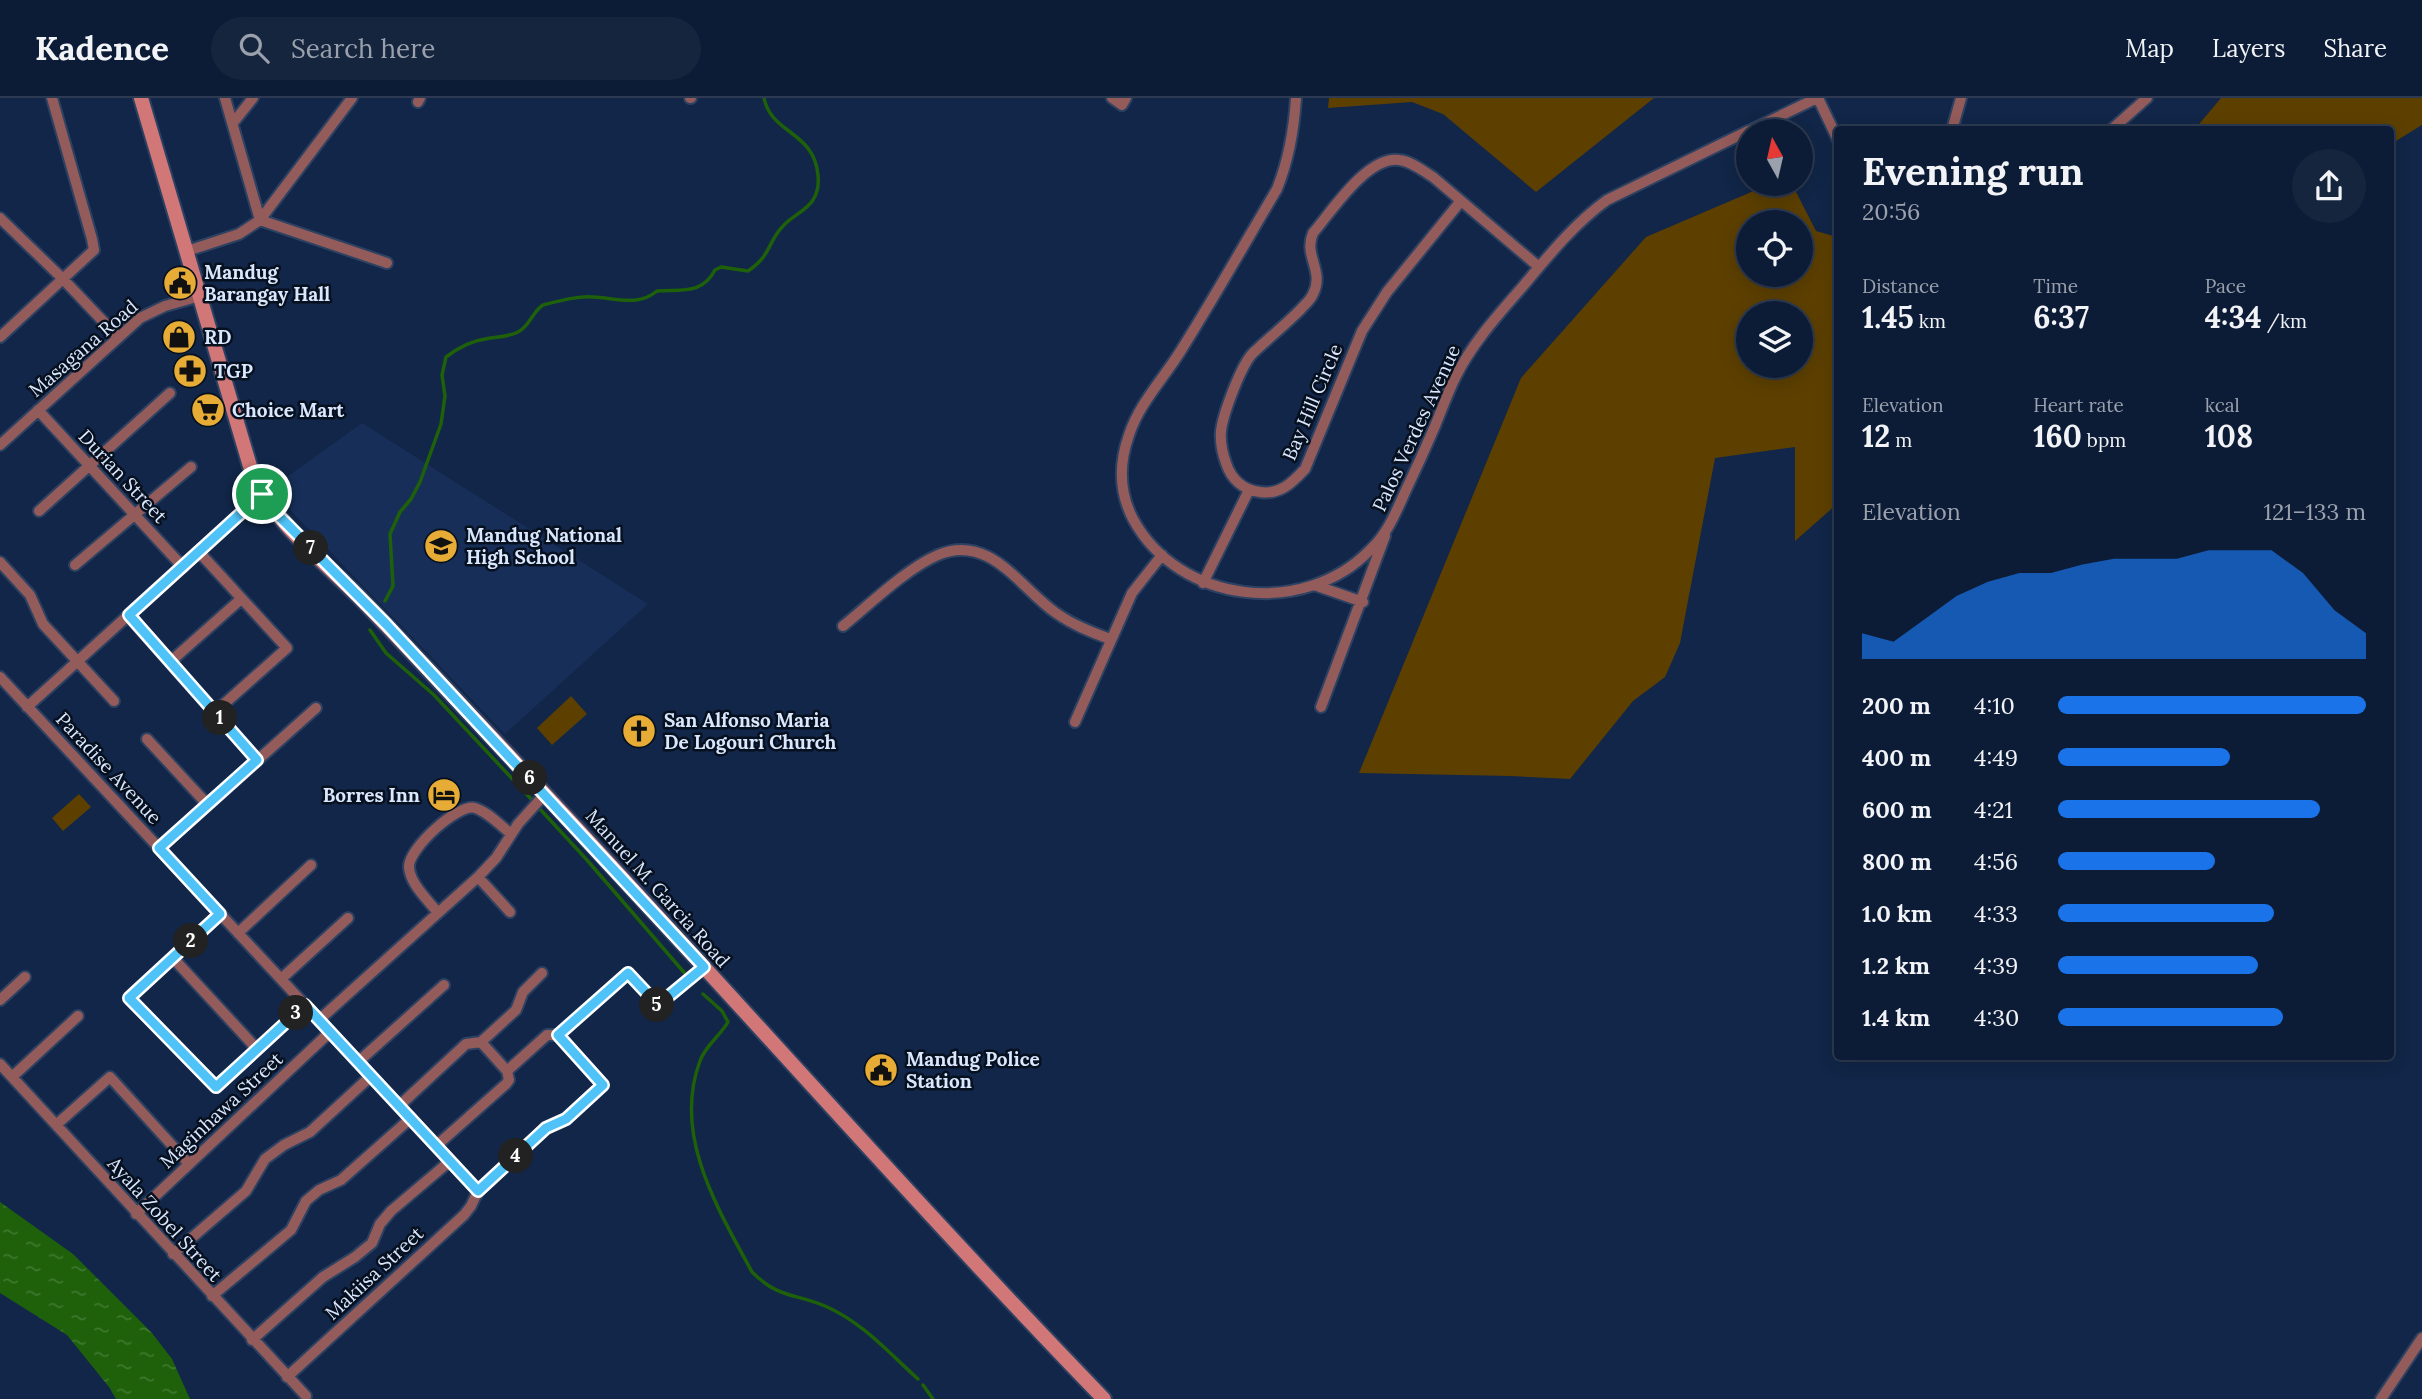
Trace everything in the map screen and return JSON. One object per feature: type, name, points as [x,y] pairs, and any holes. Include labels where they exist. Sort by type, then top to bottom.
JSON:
[{"type":"main road","name":"Manuel M. Garcia Road","points":[[141,98],[252,473],[262,494],[279,516],[386,624],[545,794],[855,1134],[1104,1399]]},
{"type":"street","points":[[0,337],[91,254],[94,246],[52,98]]},
{"type":"street","points":[[225,98],[260,220]]},
{"type":"street","points":[[233,123],[253,98]]},
{"type":"street","points":[[187,251],[239,234],[260,220],[352,98]]},
{"type":"street","points":[[1112,98],[1124,102]]},
{"type":"street","name":"Palos Verdes Avenue","points":[[1296,98],[1288,161],[1277,189],[1180,352],[1140,411],[1129,433],[1123,456],[1123,492],[1129,510],[1148,541],[1162,555],[1203,583],[1229,591],[1261,593],[1317,586],[1342,573],[1370,551],[1388,530],[1455,377],[1471,349],[1539,267],[1588,213],[1607,200],[1736,137]]},
{"type":"street","points":[[1818,98],[1834,132]]},
{"type":"street","name":"Palos Verdes Avenue","points":[[1773,119],[1818,98]]},
{"type":"street","points":[[1953,126],[1961,98]]},
{"type":"street","points":[[2116,126],[2147,98]]},
{"type":"street","points":[[1203,583],[1248,490],[1233,478],[1221,447],[1222,428],[1245,363],[1311,298],[1318,281],[1309,242],[1313,233],[1362,176],[1375,165],[1398,159],[1416,166],[1433,177],[1539,267]]},
{"type":"street","name":"Bay Hill Circle","points":[[1248,490],[1264,493],[1278,491],[1290,485],[1305,469],[1362,331],[1387,292],[1460,202]]},
{"type":"street","points":[[0,218],[118,337]]},
{"type":"street","points":[[260,220],[387,263]]},
{"type":"street","name":"Masagana Road","points":[[0,445],[118,337],[152,311],[201,296]]},
{"type":"street","points":[[39,511],[170,393]]},
{"type":"street","name":"Durian Street","points":[[38,410],[183,567]]},
{"type":"street","points":[[75,565],[191,467]]},
{"type":"street","points":[[27,707],[262,494]]},
{"type":"street","points":[[1321,707],[1363,602],[1388,530]]},
{"type":"street","points":[[843,626],[915,569],[938,555],[955,550],[992,557],[1056,613],[1075,625],[1110,639]]},
{"type":"street","points":[[199,552],[287,648],[215,712]]},
{"type":"street","points":[[1075,722],[1132,593],[1162,555]]},
{"type":"street","points":[[0,562],[30,595],[43,624],[114,701]]},
{"type":"street","points":[[1317,586],[1363,602]]},
{"type":"street","points":[[170,662],[242,599]]},
{"type":"street","points":[[129,615],[257,760]]},
{"type":"street","name":"Paradise Avenue","points":[[0,677],[478,1191]]},
{"type":"street","points":[[159,848],[316,708]]},
{"type":"street","points":[[147,738],[207,804]]},
{"type":"street","points":[[319,1020],[478,877],[496,858],[526,814],[545,794]]},
{"type":"street","points":[[438,913],[418,887],[410,871],[412,855],[422,842],[458,812],[469,807],[483,813],[511,834]]},
{"type":"street","points":[[238,933],[311,865]]},
{"type":"street","points":[[478,877],[510,912]]},
{"type":"street","points":[[220,914],[129,998],[216,1087],[305,1005]]},
{"type":"street","points":[[281,979],[348,918]]},
{"type":"street","points":[[173,958],[257,1049]]},
{"type":"street","points":[[507,1071],[547,1035],[558,1035],[628,973],[658,1005],[704,967]]},
{"type":"street","points":[[399,1106],[467,1044],[481,1042],[516,1010],[523,992],[542,973]]},
{"type":"street","points":[[0,1000],[25,977]]},
{"type":"street","points":[[359,1062],[444,985]]},
{"type":"street","points":[[12,1077],[78,1016]]},
{"type":"street","name":"Maginhawa Street","points":[[136,1214],[330,1032]]},
{"type":"street","name":"Makiisa Street","points":[[287,1377],[464,1215],[478,1191],[546,1128],[566,1119],[603,1085],[558,1035]]},
{"type":"street","points":[[436,1146],[509,1080],[507,1071],[481,1042]]},
{"type":"street","name":"Ayala Zobel Street","points":[[0,1064],[306,1396]]},
{"type":"street","points":[[173,1254],[246,1191],[265,1159],[284,1145],[310,1132],[372,1076]]},
{"type":"street","points":[[56,1125],[110,1077],[189,1164]]},
{"type":"street","points":[[212,1296],[291,1230],[306,1201],[319,1190],[341,1180],[411,1118]]},
{"type":"street","points":[[252,1339],[323,1277],[372,1243],[380,1224],[387,1216],[450,1160]]},
{"type":"street","points":[[2381,1399],[2422,1339]]},
{"type":"shaded area","points":[[1329,98],[1654,98],[1536,192],[1443,114],[1412,102],[1328,108]]},
{"type":"shaded area","points":[[2221,98],[2422,98],[2422,125],[2394,142],[2394,126],[2198,126]]},
{"type":"shaded area","points":[[1742,196],[1798,196],[1805,210],[1736,210],[1736,287],[1813,287],[1813,225],[1816,231],[1834,236],[1834,507],[1795,541],[1795,447],[1715,458],[1680,643],[1665,677],[1633,701],[1570,779],[1359,773],[1521,378],[1646,237]]},
{"type":"shaded area","name":"Mandug National High School","points":[[362,423],[648,604],[505,734],[270,489]]},
{"type":"shaded area","points":[[571,696],[587,714],[552,745],[537,728]]},
{"type":"shaded area","points":[[79,794],[91,807],[63,831],[52,818]]},
{"type":"water","points":[[0,1202],[73,1254],[152,1333],[172,1359],[190,1399],[116,1399],[67,1335],[0,1293]]},
{"type":"waterway","points":[[385,601],[393,586],[390,534],[400,512],[420,482],[441,424],[445,396],[442,375],[446,357],[474,341],[518,332],[543,305],[587,297],[642,299],[657,291],[697,287],[704,284],[715,270],[721,267],[748,271],[765,254],[784,225],[813,200],[818,182],[815,161],[809,149],[775,119],[764,98]]},
{"type":"waterway","points":[[370,630],[386,653],[434,695],[533,801]]},
{"type":"waterway","points":[[539,808],[688,977]]},
{"type":"waterway","points":[[703,994],[722,1011],[728,1022],[700,1061],[693,1089],[695,1144],[713,1197],[752,1272],[779,1291],[825,1306],[851,1320],[918,1379]]},
{"type":"waterway","points":[[923,1385],[933,1399]]},
{"type":"place","name":"Mandug Barangay Hall","points":[[180,283]]},
{"type":"place","name":"RD","points":[[179,337]]},
{"type":"place","name":"TGP","points":[[190,371]]},
{"type":"place","name":"Choice Mart","points":[[208,410]]},
{"type":"place","name":"Mandug National High School","points":[[441,546]]},
{"type":"place","name":"San Alfonso Maria De Logouri Church","points":[[639,731]]},
{"type":"place","name":"Borres Inn","points":[[444,795]]},
{"type":"place","name":"Mandug Police Station","points":[[881,1070]]},
{"type":"route","points":[[262,494],[279,516],[386,624],[704,967],[658,1005],[628,973],[558,1035],[603,1085],[566,1119],[546,1128],[478,1191],[305,1005],[216,1087],[129,998],[220,914],[159,848],[257,760],[129,615],[262,494]]}]
